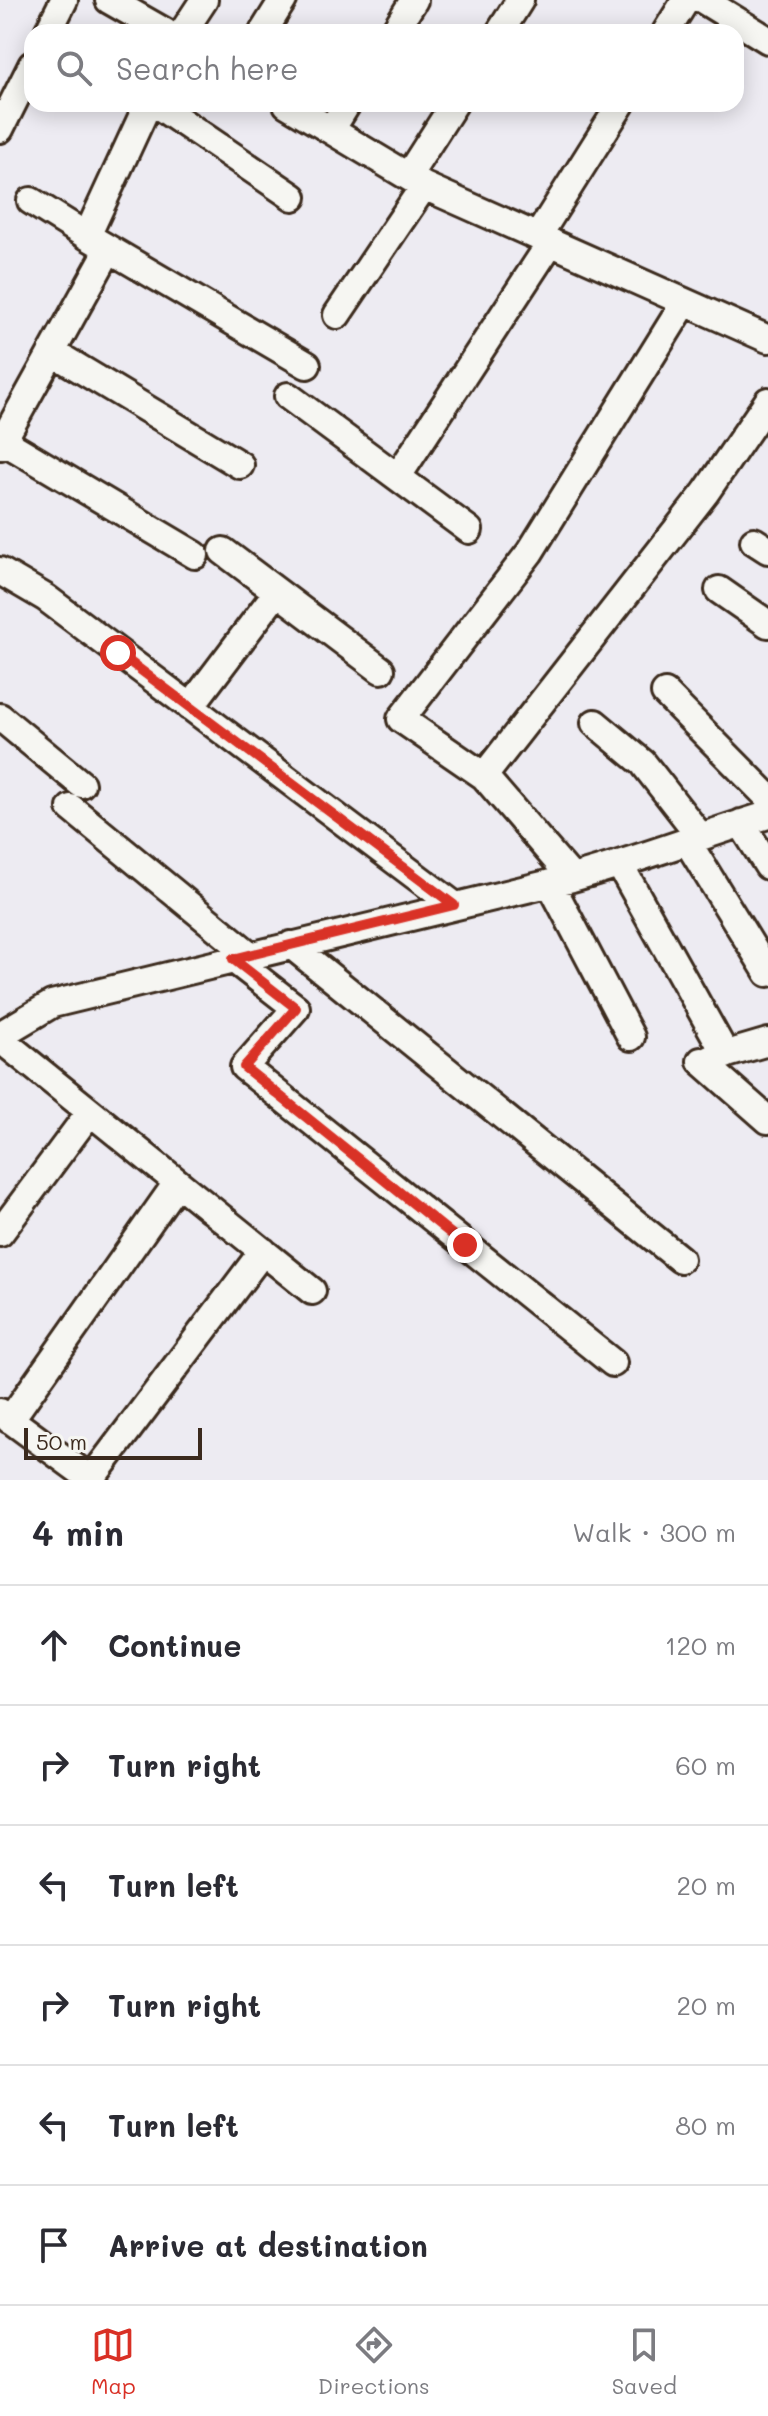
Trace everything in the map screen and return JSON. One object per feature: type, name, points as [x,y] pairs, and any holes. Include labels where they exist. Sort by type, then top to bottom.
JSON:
[{"type":"street","points":[[52,24],[64,0]]},
{"type":"street","points":[[109,0],[151,24]]},
{"type":"street","points":[[188,24],[204,0]]},
{"type":"street","points":[[268,24],[283,0]]},
{"type":"street","points":[[399,24],[414,0]]},
{"type":"street","points":[[505,24],[520,0]]},
{"type":"street","points":[[671,24],[686,0]]},
{"type":"street","points":[[703,0],[742,24]]},
{"type":"street","points":[[744,25],[768,40]]},
{"type":"street","points":[[0,129],[24,81]]},
{"type":"street","points":[[145,112],[98,242],[52,352],[1,442],[195,555]]},
{"type":"street","points":[[168,112],[293,197]]},
{"type":"street","points":[[301,112],[416,181],[768,339]]},
{"type":"street","points":[[331,130],[342,112]]},
{"type":"street","points":[[337,315],[416,181],[450,112]]},
{"type":"street","points":[[398,476],[545,239],[616,112]]},
{"type":"street","points":[[31,201],[307,365]]},
{"type":"street","points":[[631,1037],[561,880],[484,776],[401,719],[530,552],[685,302]]},
{"type":"street","points":[[52,352],[240,465]]},
{"type":"street","points":[[288,396],[469,530]]},
{"type":"street","points":[[484,776],[706,492],[768,401]]},
{"type":"street","points":[[223,551],[381,670]]},
{"type":"street","points":[[0,571],[46,598],[454,905]]},
{"type":"street","points":[[719,590],[768,624]]},
{"type":"street","points":[[190,707],[277,592]]},
{"type":"street","points":[[665,693],[768,797]]},
{"type":"street","points":[[0,717],[81,784]]},
{"type":"street","points":[[595,723],[643,763],[693,838],[768,973]]},
{"type":"street","points":[[71,808],[296,1008],[244,1067],[613,1363]]},
{"type":"street","points":[[312,1291],[0,1037],[52,1004],[620,865],[768,815]]},
{"type":"street","points":[[741,823],[768,866]]},
{"type":"street","points":[[620,865],[726,1055]]},
{"type":"street","points":[[291,945],[680,1259]]},
{"type":"street","points":[[768,1042],[701,1061],[768,1120]]},
{"type":"street","points":[[0,1233],[90,1112]]},
{"type":"street","points":[[177,1183],[5,1416],[91,1479],[263,1251]]},
{"type":"route","points":[[118,653],[454,905],[233,959],[296,1008],[244,1067],[465,1245]]}]
